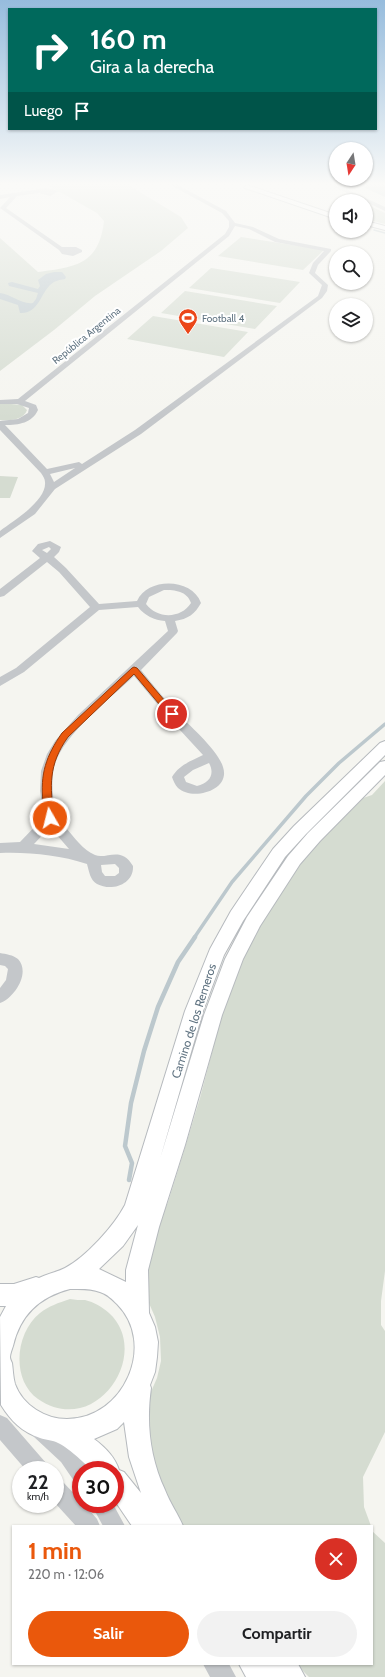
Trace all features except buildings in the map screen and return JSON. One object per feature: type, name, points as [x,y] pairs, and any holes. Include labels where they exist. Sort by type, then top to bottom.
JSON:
[{"type":"main road","name":"Camino de los Remeros","points":[[70,1278],[85,1267],[106,1247],[127,1223],[135,1209],[194,1011],[216,954],[237,916],[263,876],[300,830],[385,746]]},
{"type":"main road","name":"Camino de los Remeros","points":[[138,1313],[136,1270],[175,1145],[213,1015],[234,959],[253,922],[294,860],[314,837],[385,766]]},
{"type":"main road","points":[[0,1295],[14,1295],[70,1278],[90,1278],[110,1284],[126,1297],[138,1313],[146,1336],[146,1360],[139,1384],[136,1412],[139,1447],[150,1483],[163,1515],[169,1525]]},
{"type":"main road","points":[[0,1354],[4,1334],[14,1313],[30,1296],[48,1284]]},
{"type":"main road","points":[[1,1373],[9,1398],[21,1413],[36,1425],[50,1430],[64,1432],[87,1430],[108,1420],[126,1404],[139,1384]]},
{"type":"main road","points":[[64,1432],[94,1454],[100,1461]]},
{"type":"main road","points":[[124,1492],[145,1525]]},
{"type":"main road","points":[[254,1665],[265,1677]]},
{"type":"main road","points":[[280,1665],[291,1677]]},
{"type":"street","name":"República Argentina","points":[[20,401],[195,261]]},
{"type":"street","points":[[0,535],[32,512],[56,484],[138,432],[320,296],[324,292],[325,285],[312,274],[315,264],[318,261]]},
{"type":"street","name":"República Argentina","points":[[0,424],[29,418],[34,410],[31,406],[32,400],[39,387]]},
{"type":"street","points":[[0,402],[20,401],[31,406]]},
{"type":"street","points":[[0,424],[49,477],[48,492]]},
{"type":"street","points":[[45,472],[70,468],[97,458]]},
{"type":"street","points":[[0,594],[48,558],[57,564],[96,606]]},
{"type":"street","points":[[164,587],[179,588],[192,594],[196,603],[190,612],[177,617],[169,618],[154,616],[143,609],[141,604],[145,595],[156,588],[164,587]]},
{"type":"street","points":[[0,682],[26,666],[96,606],[141,604]]},
{"type":"street","points":[[0,848],[23,847],[70,854],[93,861],[77,848],[50,818],[46,786],[49,764],[58,744],[65,735],[169,636],[173,631],[169,618]]},
{"type":"street","points":[[134,669],[172,714],[211,756]]},
{"type":"street","points":[[23,847],[50,818]]},
{"type":"street","points":[[0,959],[11,961],[14,965],[16,974],[10,987],[0,997]]},
{"type":"street","points":[[0,1425],[31,1461]]},
{"type":"street","points":[[36,1425],[68,1455],[72,1461]]},
{"type":"street","points":[[64,1498],[89,1525]]},
{"type":"street","points":[[107,1513],[114,1525]]},
{"type":"street","points":[[215,1665],[225,1677]]},
{"type":"shaded area","points":[[0,261],[26,261],[38,272],[74,265],[82,261],[146,261],[95,296],[54,330],[0,371]]},
{"type":"shaded area","points":[[250,261],[312,261],[303,270]]},
{"type":"shaded area","points":[[211,268],[300,282],[280,303],[189,288]]},
{"type":"shaded area","points":[[62,272],[66,277],[65,279],[50,285],[35,307],[31,310],[20,313],[18,305],[0,299],[0,293],[21,301],[33,303],[38,293],[9,286],[8,283],[12,282],[38,289],[40,286],[38,280],[46,274]]},
{"type":"shaded area","points":[[185,291],[277,306],[255,329],[161,313]]},
{"type":"shaded area","name":"Football 4","points":[[153,316],[248,332],[224,357],[127,339]]},
{"type":"shaded area","points":[[0,403],[22,405],[27,410],[20,418],[0,420]]},
{"type":"shaded area","points":[[0,476],[18,477],[10,498],[0,498]]},
{"type":"shaded area","points":[[385,781],[385,1271],[381,1301],[381,1325],[385,1331],[385,1432],[363,1477],[364,1507],[371,1525],[182,1525],[164,1495],[145,1431],[150,1394],[157,1378],[161,1361],[160,1337],[155,1317],[145,1294],[144,1258],[168,1202],[200,1098],[228,991],[253,937],[282,888],[314,847],[360,799],[372,795]]},
{"type":"shaded area","points":[[70,1299],[92,1302],[109,1313],[121,1330],[125,1349],[121,1368],[112,1386],[98,1400],[80,1408],[60,1408],[38,1399],[29,1391],[23,1380],[20,1369],[21,1344],[25,1332],[40,1313],[47,1308]]},
{"type":"shaded area","points":[[373,1532],[385,1543],[385,1677],[309,1677],[297,1665],[373,1665]]},
{"type":"waterway","points":[[194,938],[232,882],[306,796],[339,763],[385,724]]},
{"type":"waterway","points":[[129,1180],[132,1163],[125,1146],[131,1103],[144,1051],[158,1007],[178,962],[195,937]]},
{"type":"place","name":"Football 4","points":[[188,335]]},
{"type":"route","points":[[50,818],[46,786],[47,775],[49,764],[58,744],[65,735],[134,669],[172,714]]}]
